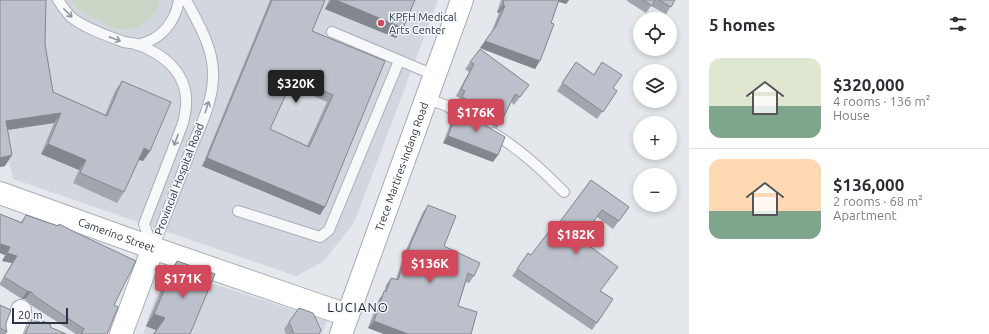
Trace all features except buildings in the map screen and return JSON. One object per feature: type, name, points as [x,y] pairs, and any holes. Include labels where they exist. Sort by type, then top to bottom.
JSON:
[{"type":"main road","name":"Trece Martires-Indang Road","points":[[344,325],[462,0]]},
{"type":"main road","name":"Camerino Street","points":[[0,193],[153,248],[344,325]]},
{"type":"main road","points":[[121,334],[153,248]]},
{"type":"street","points":[[12,334],[21,310]]},
{"type":"lane","name":"Provincial Hospital Road","points":[[58,0],[71,17],[80,23],[109,36],[138,45],[161,56],[177,70],[182,79],[186,96],[183,123],[144,224],[153,248]]},
{"type":"lane","points":[[138,45],[147,43],[165,31],[177,11],[179,0]]},
{"type":"lane","name":"Provincial Hospital Road","points":[[153,248],[199,129],[213,86],[214,72],[211,54],[204,36],[186,0]]},
{"type":"lane","points":[[332,32],[434,75]]},
{"type":"lane","points":[[238,211],[320,237],[325,234],[329,230],[399,61]]},
{"type":"lane","points":[[426,98],[447,106],[507,141],[533,162],[564,192]]},
{"type":"lane","points":[[183,123],[199,129]]},
{"type":"shaded area","points":[[0,0],[438,0],[354,223],[323,262],[296,276],[13,179],[0,127]]},
{"type":"shaded area","points":[[165,268],[327,321],[322,334],[143,334]]},
{"type":"green space","points":[[71,0],[160,0],[154,12],[145,22],[140,26],[128,29],[112,27],[82,12],[73,4]]},
{"type":"place","name":"KPFH Medical Arts Center","points":[[381,23]]},
{"type":"district","name":"LUCIANO","points":[[358,307]]}]
